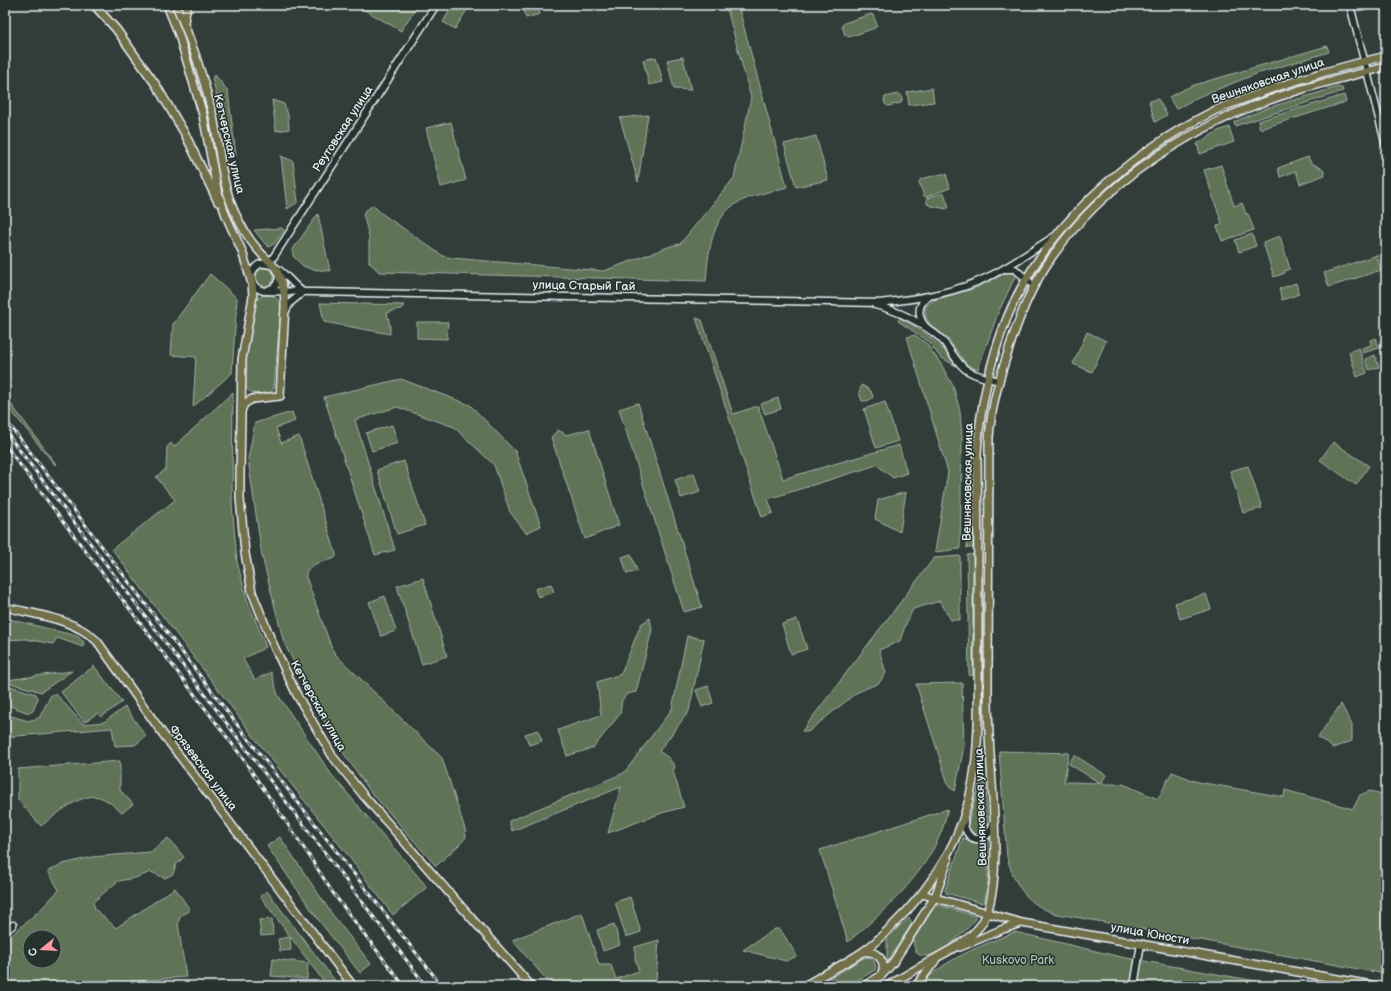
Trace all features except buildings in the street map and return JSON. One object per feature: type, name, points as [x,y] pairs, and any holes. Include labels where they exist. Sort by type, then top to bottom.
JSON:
[{"type":"main road","points":[[94,5],[116,29],[156,85],[185,134],[215,197],[226,216]]},
{"type":"main road","name":"Кетчерская улица","points":[[166,5],[179,35],[204,115],[217,189],[226,216],[252,279],[252,296],[242,359],[240,498],[245,552],[252,592],[272,642],[297,694],[333,757],[364,796],[531,986]]},
{"type":"main road","name":"Кетчерская улица","points":[[176,5],[188,33],[212,112],[226,187],[234,212],[250,239],[273,267],[283,291],[285,312],[280,396],[249,400],[244,404],[241,418]]},
{"type":"main road","points":[[184,22],[187,5]]},
{"type":"main road","name":"Вешняковская улица","points":[[804,986],[865,950],[904,915],[922,894],[942,865],[952,847],[964,817],[973,781],[977,739],[978,454],[980,424],[988,378],[1000,339],[1008,316],[1027,279],[1058,235],[1077,212],[1106,183],[1140,155],[1172,134],[1215,110],[1290,82],[1386,56]]},
{"type":"main road","name":"Вешняковская улица","points":[[916,986],[937,958],[960,944],[982,924],[988,913],[993,884],[994,822],[988,726],[989,431],[992,407],[1016,326],[1034,286],[1058,250],[1083,219],[1122,183],[1159,155],[1185,139],[1228,117],[1264,102],[1336,80],[1386,67]]},
{"type":"main road","points":[[241,385],[246,396],[256,399]]},
{"type":"main road","name":"Фрязевская улица","points":[[5,607],[68,624],[88,633],[97,641],[163,734],[353,986]]},
{"type":"main road","points":[[864,986],[878,978],[892,964],[935,897],[952,847]]},
{"type":"main road","name":"улица Юности","points":[[922,894],[1022,923],[1377,986]]},
{"type":"main road","points":[[949,952],[1002,929],[1022,923]]},
{"type":"main road","points":[[865,950],[876,953],[882,960],[883,969],[878,978]]},
{"type":"main road","points":[[887,986],[937,958]]},
{"type":"street","name":"Реутовская улица","points":[[273,267],[436,5]]},
{"type":"street","points":[[1350,5],[1386,146]]},
{"type":"street","points":[[1333,70],[1337,70],[1339,73],[1339,77],[1336,80]]},
{"type":"street","name":"улица Старый Гай","points":[[264,291],[864,303],[897,301],[932,296],[981,280],[1001,270],[1058,235]]},
{"type":"street","points":[[273,267],[276,285],[272,289],[264,291],[256,288],[252,279],[252,272],[257,266],[265,263],[273,267],[303,292],[290,302],[285,312]]},
{"type":"street","points":[[1001,270],[1008,268],[1015,269],[1034,286]]},
{"type":"street","name":"улица Старый Гай","points":[[929,330],[922,320],[919,309],[923,301],[932,296]]},
{"type":"street","name":"улица Старый Гай","points":[[864,303],[885,307],[929,330],[946,345],[965,369],[972,373],[999,381]]},
{"type":"street","points":[[978,501],[979,497],[983,495],[988,501]]},
{"type":"street","points":[[964,817],[965,830],[968,835],[975,839],[984,838],[988,835],[992,830],[994,822]]},
{"type":"street","points":[[5,930],[13,924]]},
{"type":"street","points":[[1134,986],[1142,944]]},
{"type":"green space","points":[[356,5],[418,5],[401,31]]},
{"type":"green space","points":[[453,5],[470,5],[455,29],[443,22]]},
{"type":"green space","points":[[522,5],[537,5],[540,14],[526,18]]},
{"type":"green space","points":[[726,5],[738,5],[787,187],[749,198],[728,209],[716,227],[712,238],[706,281],[379,272],[369,262],[369,237],[363,213],[373,205],[381,213],[443,256],[452,258],[604,271],[680,244],[734,178],[751,98]]},
{"type":"green space","points":[[871,14],[873,15],[877,25],[875,28],[849,37],[845,35],[842,26],[844,23]]},
{"type":"green space","points":[[1327,46],[1329,52],[1256,74],[1198,97],[1176,109],[1169,97],[1191,86]]},
{"type":"green space","points":[[656,57],[663,82],[649,85],[643,60]]},
{"type":"green space","points":[[683,57],[691,90],[674,89],[667,60]]},
{"type":"green space","points":[[215,75],[228,91],[236,156],[232,156],[212,78]]},
{"type":"green space","points":[[1338,87],[1342,88],[1343,91],[1235,126],[1234,122],[1267,108]]},
{"type":"green space","points":[[932,88],[934,102],[909,105],[907,92]]},
{"type":"green space","points":[[898,94],[901,95],[901,103],[888,106],[885,104],[885,97]]},
{"type":"green space","points":[[1344,95],[1346,102],[1260,129],[1258,121]]},
{"type":"green space","points":[[1158,99],[1167,115],[1155,122],[1149,101]]},
{"type":"green space","points":[[272,100],[284,104],[288,115],[289,129],[276,131]]},
{"type":"green space","points":[[648,115],[638,182],[620,118]]},
{"type":"green space","points":[[451,122],[466,180],[441,187],[426,128]]},
{"type":"green space","points":[[1229,127],[1234,142],[1200,154],[1197,144],[1218,131]]},
{"type":"green space","points":[[816,136],[828,180],[796,187],[784,144]]},
{"type":"green space","points":[[281,156],[293,161],[298,202],[287,209]]},
{"type":"green space","points":[[1308,157],[1311,163],[1323,169],[1325,175],[1300,184],[1296,171],[1280,177],[1278,168]]},
{"type":"green space","points":[[1221,165],[1234,206],[1242,203],[1254,230],[1222,241],[1217,226],[1222,224],[1204,170]]},
{"type":"green space","points":[[946,174],[950,188],[926,197],[924,196],[919,182],[921,179]]},
{"type":"green space","points":[[944,193],[949,207],[946,209],[927,204],[927,198]]},
{"type":"green space","points":[[318,214],[330,271],[311,269],[303,266],[293,256],[293,249]]},
{"type":"green space","points":[[282,228],[284,230],[275,243],[269,247],[254,230]]},
{"type":"green space","points":[[1252,234],[1256,246],[1239,252],[1235,240]]},
{"type":"green space","points":[[1280,236],[1290,269],[1284,271],[1285,273],[1274,277],[1263,242]]},
{"type":"green space","points":[[1377,255],[1381,270],[1329,287],[1324,273]]},
{"type":"green space","points":[[265,268],[271,271],[274,277],[271,283],[265,286],[259,283],[256,277],[259,271]]},
{"type":"green space","points":[[1008,272],[1014,274],[1015,277],[998,313],[977,369],[967,365],[948,339],[931,325],[926,318],[925,309],[927,305],[934,300],[973,289]]},
{"type":"green space","points":[[210,274],[237,298],[232,373],[193,407],[196,357],[171,355],[173,324]]},
{"type":"green space","points":[[1296,283],[1299,294],[1282,300],[1279,289]]},
{"type":"green space","points":[[264,295],[274,297],[281,305],[274,388],[269,393],[256,394],[248,391],[246,388],[245,370],[247,343],[253,307],[256,300]]},
{"type":"green space","points":[[320,303],[404,305],[403,308],[387,313],[390,325],[390,334],[324,322]]},
{"type":"green space","points":[[696,318],[702,320],[733,414],[758,406],[783,479],[899,445],[907,473],[893,478],[877,465],[768,499],[773,513],[762,517]]},
{"type":"green space","points":[[900,318],[917,328],[938,344],[956,366],[940,357],[928,341],[898,321]]},
{"type":"green space","points":[[417,322],[448,322],[447,339],[417,338]]},
{"type":"green space","points":[[1087,332],[1106,341],[1092,372],[1073,364]]},
{"type":"green space","points":[[915,335],[926,343],[941,364],[953,386],[960,411],[962,438],[960,549],[935,552],[948,472],[907,337]]},
{"type":"green space","points":[[1386,335],[1386,346],[1363,353],[1362,348],[1371,345],[1370,340],[1376,338],[1378,345],[1385,343],[1384,336]]},
{"type":"green space","points":[[1359,348],[1367,373],[1357,377],[1349,352]]},
{"type":"green space","points":[[1375,355],[1379,367],[1369,370],[1365,359]]},
{"type":"green space","points":[[401,379],[470,405],[515,451],[541,526],[526,533],[510,512],[494,465],[454,427],[397,407],[355,420],[395,550],[375,555],[324,397]]},
{"type":"green space","points":[[862,385],[871,391],[873,397],[871,399],[862,401],[859,392]]},
{"type":"green space","points":[[233,392],[232,504],[237,562],[247,599],[266,647],[243,659],[255,680],[271,672],[278,695],[331,774],[427,887],[393,915],[257,741],[112,549],[175,500],[156,477],[166,469],[167,447],[171,443],[174,447]]},
{"type":"green space","points":[[5,396],[56,464],[55,465],[5,403]]},
{"type":"green space","points":[[778,398],[781,409],[765,414],[761,404]]},
{"type":"green space","points":[[885,402],[898,441],[876,448],[864,409]]},
{"type":"green space","points":[[638,403],[702,607],[684,612],[619,409]]},
{"type":"green space","points":[[292,412],[295,421],[276,428],[281,443],[299,436],[336,554],[336,557],[333,559],[311,566],[306,573],[306,577],[332,649],[337,656],[442,758],[465,829],[466,837],[436,866],[370,791],[333,738],[284,643],[262,556],[248,459],[255,423]]},
{"type":"green space","points":[[392,425],[398,443],[372,451],[366,433]]},
{"type":"green space","points":[[589,429],[619,525],[585,539],[551,437],[558,430],[567,435]]},
{"type":"green space","points":[[1333,442],[1369,466],[1356,485],[1320,460]]},
{"type":"green space","points":[[404,461],[425,525],[397,534],[377,470]]},
{"type":"green space","points":[[1248,466],[1262,508],[1243,513],[1230,471]]},
{"type":"green space","points":[[694,473],[700,492],[681,498],[675,480]]},
{"type":"green space","points":[[906,492],[900,532],[875,519],[878,500]]},
{"type":"green space","points":[[967,518],[973,518],[973,548],[967,548]]},
{"type":"green space","points":[[631,554],[637,571],[627,574],[622,557]]},
{"type":"green space","points":[[973,554],[973,675],[969,676],[967,555]]},
{"type":"green space","points":[[960,556],[960,620],[951,620],[940,601],[913,609],[900,641],[879,650],[886,673],[879,683],[856,693],[808,732],[802,731],[934,558]]},
{"type":"green space","points":[[423,578],[447,656],[422,664],[397,586]]},
{"type":"green space","points":[[551,584],[554,592],[538,597],[535,589]]},
{"type":"green space","points":[[1206,594],[1211,609],[1180,619],[1175,603]]},
{"type":"green space","points":[[385,596],[396,631],[381,636],[369,602]]},
{"type":"green space","points":[[5,618],[77,636],[84,642],[83,647],[57,638],[53,644],[26,639],[5,640]]},
{"type":"green space","points":[[650,618],[652,630],[636,692],[627,694],[622,700],[620,714],[593,748],[567,756],[558,730],[601,715],[597,682],[621,674],[641,624]]},
{"type":"green space","points":[[797,619],[807,649],[791,654],[782,624]]},
{"type":"green space","points":[[687,636],[704,639],[689,711],[659,751],[669,758],[675,767],[673,771],[684,807],[662,813],[608,833],[621,787],[512,831],[509,821],[624,773],[672,709]]},
{"type":"green space","points":[[94,666],[122,702],[101,717],[98,713],[84,722],[61,692]]},
{"type":"green space","points":[[72,671],[41,692],[7,682],[7,680]]},
{"type":"green space","points":[[962,683],[964,746],[955,791],[949,787],[916,684]]},
{"type":"green space","points":[[7,686],[36,694],[38,698],[33,711],[29,713],[5,704],[5,690]]},
{"type":"green space","points":[[708,686],[713,703],[702,707],[696,690]]},
{"type":"green space","points":[[56,694],[83,724],[104,722],[125,707],[146,736],[135,745],[115,746],[112,728],[5,737],[5,714],[28,721],[39,718],[51,695]]},
{"type":"green space","points":[[1341,704],[1352,725],[1352,741],[1333,748],[1318,737]]},
{"type":"green space","points":[[538,730],[542,741],[529,745],[525,734]]},
{"type":"green space","points":[[999,751],[1069,753],[1064,782],[1100,783],[1069,764],[1074,755],[1106,775],[1101,784],[1123,784],[1158,799],[1172,772],[1198,782],[1284,797],[1285,790],[1353,809],[1360,795],[1370,791],[1386,795],[1386,974],[1053,913],[1035,904],[1022,891],[1013,876],[1007,857]]},
{"type":"green space","points":[[120,761],[120,790],[133,804],[122,813],[102,798],[95,796],[87,797],[78,800],[62,810],[41,826],[18,800],[18,769]]},
{"type":"green space","points":[[984,783],[986,787],[988,827],[986,831],[980,835],[976,835],[970,832],[968,824],[979,785]]},
{"type":"green space","points":[[948,809],[943,829],[923,866],[888,906],[848,942],[820,850]]},
{"type":"green space","points":[[280,837],[332,914],[371,964],[360,973],[320,922],[267,846]]},
{"type":"green space","points":[[168,838],[184,857],[176,865],[173,874],[165,878],[151,872],[135,878],[118,881],[93,902],[95,909],[116,928],[175,888],[190,910],[181,915],[178,923],[186,977],[73,986],[5,986],[5,941],[40,910],[59,890],[48,871],[63,864],[92,857],[150,852]]},
{"type":"green space","points":[[963,838],[977,843],[988,841],[988,883],[984,902],[981,903],[946,893],[945,890]]},
{"type":"green space","points":[[267,891],[339,986],[327,986],[260,896]]},
{"type":"green space","points":[[630,897],[641,932],[626,937],[615,902]]},
{"type":"green space","points":[[938,905],[975,916],[976,919],[950,944],[933,955],[925,956],[918,954],[914,946],[915,937],[935,906]]},
{"type":"green space","points":[[582,913],[599,965],[611,965],[616,979],[639,971],[635,958],[635,947],[659,940],[656,980],[639,986],[552,986],[512,940]]},
{"type":"green space","points":[[909,918],[912,923],[888,961],[887,938]]},
{"type":"green space","points":[[272,919],[273,935],[261,936],[259,920]]},
{"type":"green space","points":[[614,924],[620,945],[603,951],[597,930]]},
{"type":"green space","points":[[775,929],[779,929],[782,932],[797,956],[786,961],[743,950]]},
{"type":"green space","name":"Kuskovo Park","points":[[1015,932],[1121,957],[1284,986],[921,986],[929,977],[951,961]]},
{"type":"green space","points":[[290,937],[291,950],[280,951],[278,939]]},
{"type":"green space","points":[[868,957],[874,961],[876,967],[875,970],[848,986],[817,986],[862,959]]},
{"type":"green space","points":[[273,959],[308,963],[307,979],[271,976]]},
{"type":"railway","points":[[5,419],[242,731],[442,986]]},
{"type":"railway","points":[[5,431],[426,986]]},
{"type":"railway","points":[[5,445],[239,753],[333,893],[404,986]]}]
